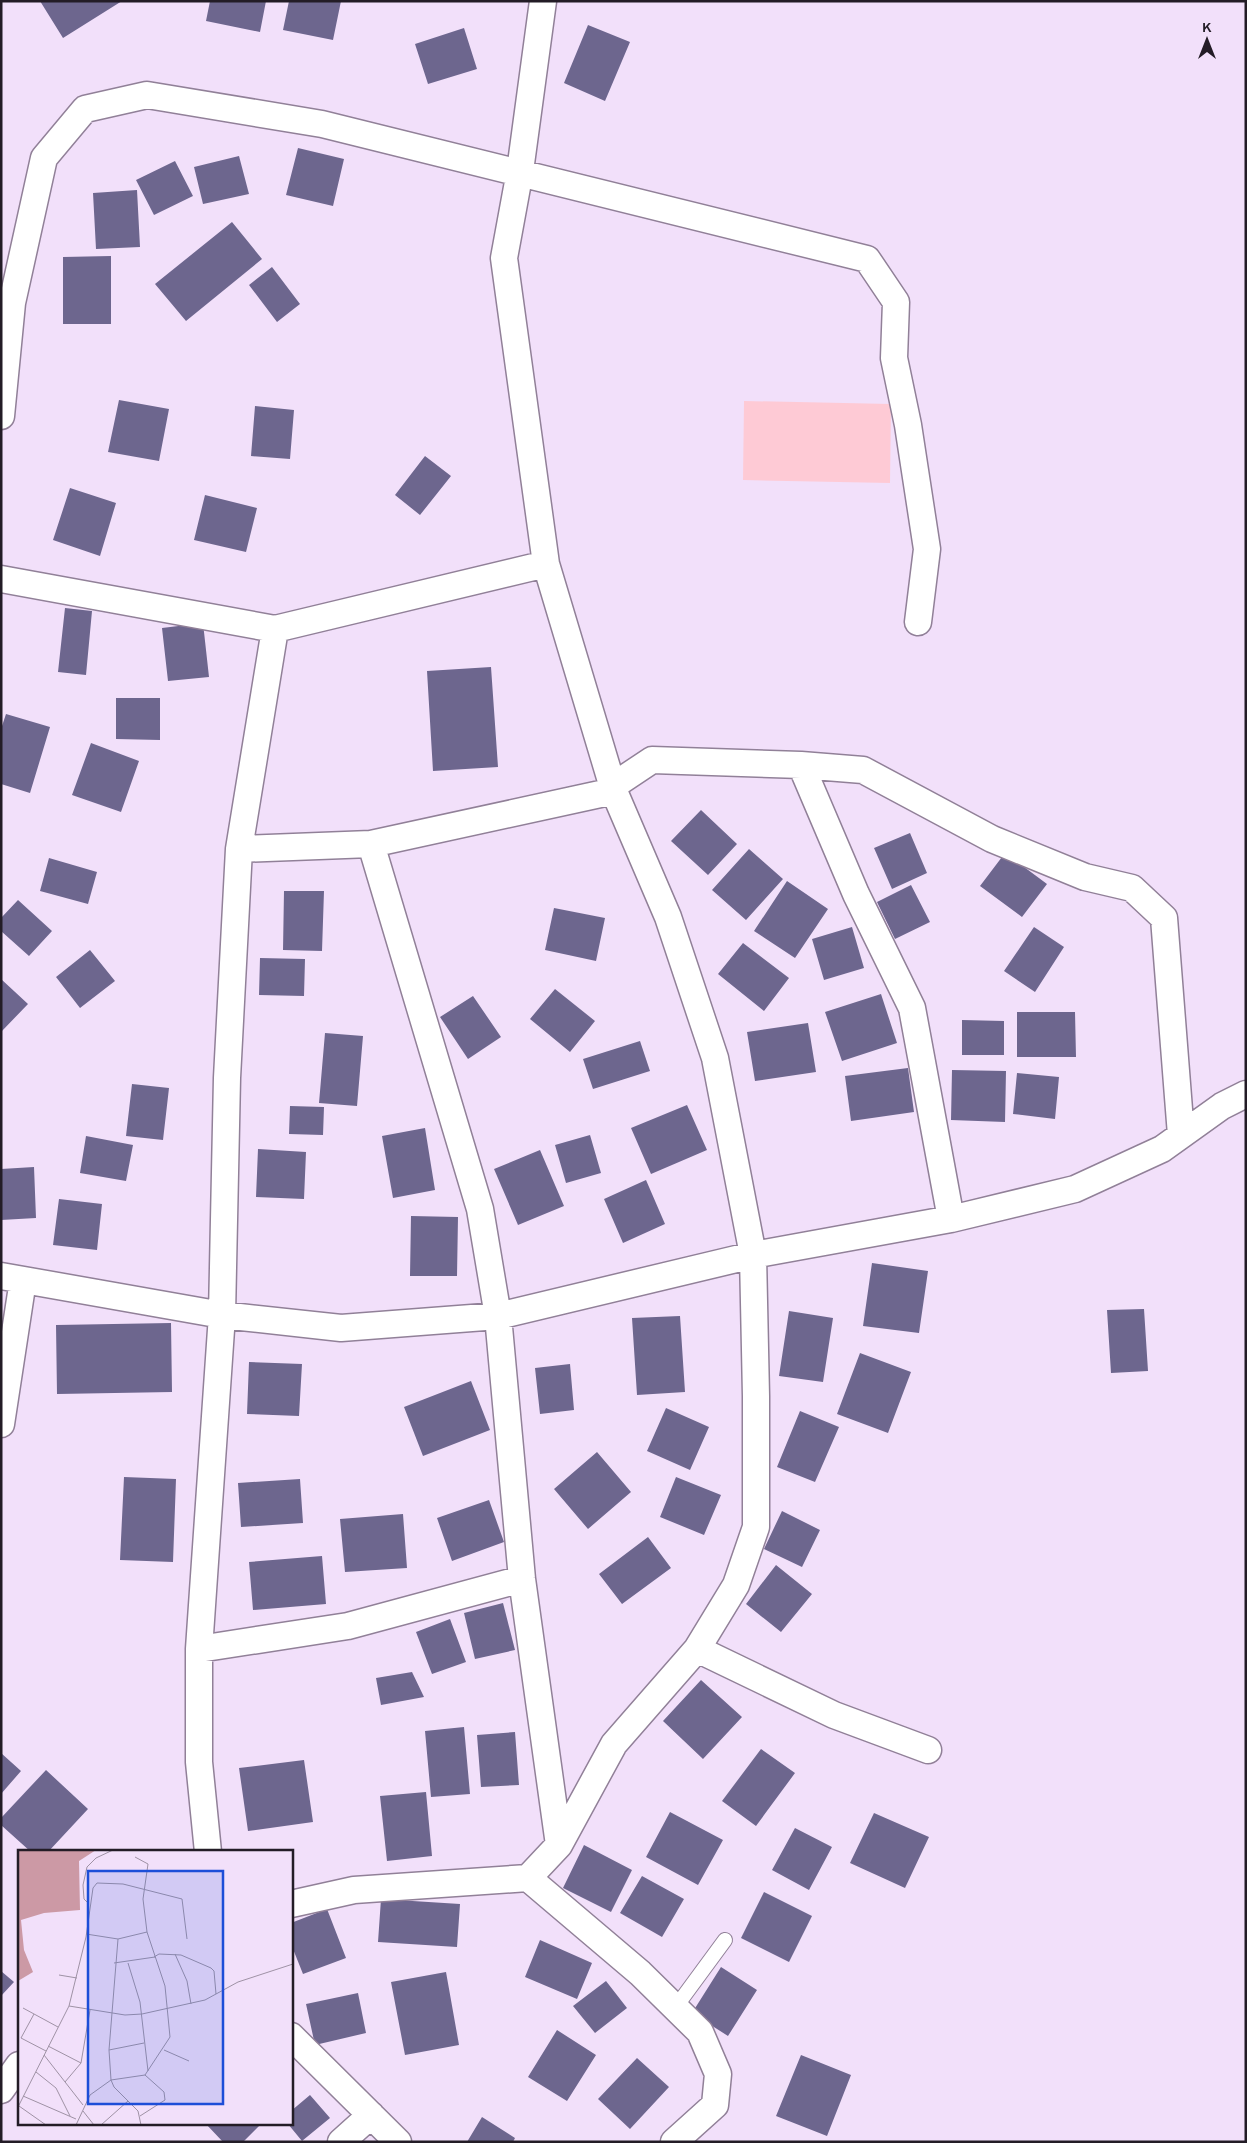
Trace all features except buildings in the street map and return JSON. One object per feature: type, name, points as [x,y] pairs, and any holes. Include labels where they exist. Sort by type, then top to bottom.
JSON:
[{"type":"street","points":[[292,1904],[354,1890],[528,1878],[558,1845],[614,1744],[697,1649],[736,1585],[756,1527],[753,1255],[716,1058],[668,917],[614,789],[546,564],[504,258],[520,171],[543,1]]},
{"type":"street","points":[[1,416],[7,298],[44,158],[85,109],[147,95],[322,124],[520,171],[867,259],[896,302],[894,358],[908,425],[927,549],[918,622]]},
{"type":"street","points":[[1,579],[275,629],[546,564]]},
{"type":"street","points":[[208,1850],[199,1762],[199,1649],[222,1315],[227,1078],[239,849],[275,629]]},
{"type":"street","points":[[239,849],[371,844],[614,789],[652,760],[801,765],[863,770],[992,839],[1085,877],[1132,888],[1164,918],[1181,1135]]},
{"type":"street","points":[[801,765],[856,894],[912,1008],[951,1220]]},
{"type":"street","points":[[371,844],[480,1209],[498,1316],[522,1579],[558,1845]]},
{"type":"street","points":[[1,1424],[12,1278],[222,1315],[341,1328],[498,1316],[753,1255],[951,1220],[1076,1189],[1162,1149],[1222,1106],[1246,1094]]},
{"type":"street","points":[[199,1649],[348,1626],[522,1579]]},
{"type":"street","points":[[697,1649],[834,1716],[928,1750]]},
{"type":"street","points":[[528,1878],[640,1973],[700,2032],[718,2074],[716,2105],[674,2142]]},
{"type":"street","points":[[292,2037],[398,2142]]},
{"type":"street","points":[[1,2090],[18,2066]]},
{"type":"street","points":[[341,2142],[371,2115]]},
{"type":"lane","points":[[675,2008],[725,1940]]},
{"type":"shaded area","points":[[744,401],[891,404],[890,483],[743,480]]}]
